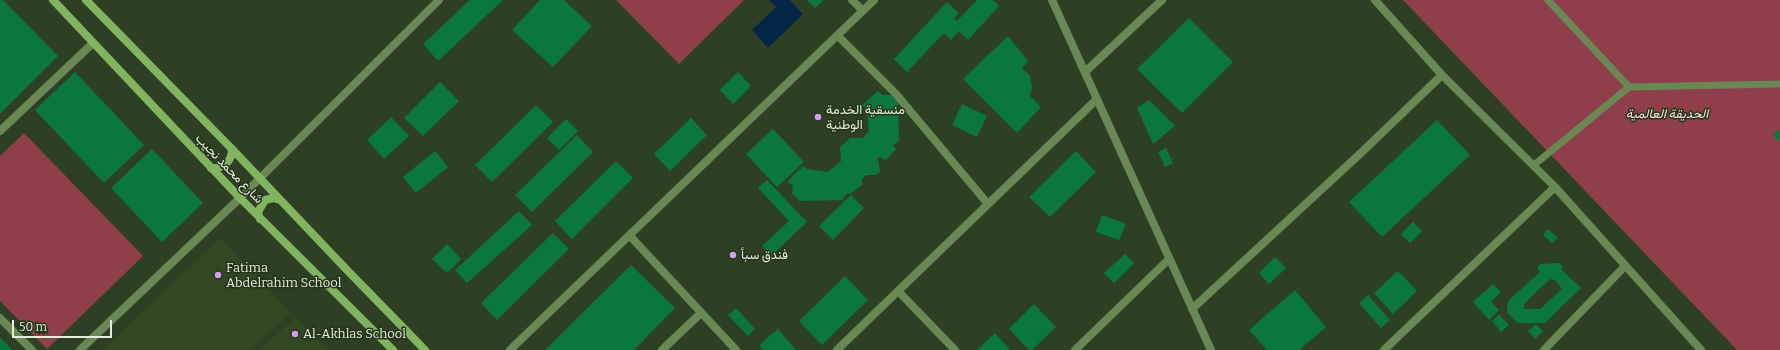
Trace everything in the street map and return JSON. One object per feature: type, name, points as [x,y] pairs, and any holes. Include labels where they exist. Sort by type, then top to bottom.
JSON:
[{"type":"main road","name":"شارع محمد نجيب","points":[[53,0],[260,219],[393,350]]},
{"type":"main road","name":"شارع محمد نجيب","points":[[86,0],[232,149],[425,350]]},
{"type":"main road","points":[[211,168],[218,168],[226,164],[231,158],[232,149]]},
{"type":"main road","points":[[260,219],[258,212],[265,200],[274,198],[280,200]]},
{"type":"street","points":[[80,350],[240,198],[439,0]]},
{"type":"street","points":[[852,0],[863,11]]},
{"type":"street","points":[[510,350],[874,0]]},
{"type":"street","points":[[1052,0],[1211,350]]},
{"type":"street","points":[[1085,72],[1162,0]]},
{"type":"street","points":[[1374,0],[1442,75],[1555,187],[1701,350]]},
{"type":"street","points":[[838,36],[896,94],[988,204]]},
{"type":"street","points":[[0,131],[93,43]]},
{"type":"street","points":[[1192,309],[1363,151],[1442,75]]},
{"type":"street","points":[[837,350],[1096,99]]},
{"type":"street","points":[[1384,350],[1555,187]]},
{"type":"street","points":[[630,236],[736,350]]},
{"type":"street","points":[[1075,350],[1169,259]]},
{"type":"street","points":[[1544,350],[1626,266]]},
{"type":"street","points":[[898,291],[955,350]]},
{"type":"street","points":[[662,350],[701,313]]},
{"type":"street","points":[[0,318],[32,350]]},
{"type":"lane","points":[[1548,0],[1630,87]]},
{"type":"lane","points":[[1534,165],[1630,87],[1780,84]]},
{"type":"shaded area","name":"Fatima Abdelrahim School","points":[[220,238],[291,312],[250,350],[102,350]]},
{"type":"shaded area","name":"Al-Akhlas School","points":[[296,317],[327,350],[260,350]]},
{"type":"green space","points":[[616,0],[744,0],[679,64]]},
{"type":"green space","name":"الحديقة العالمية","points":[[1403,0],[1780,0],[1780,350],[1737,350]]},
{"type":"green space","points":[[24,133],[143,256],[47,349],[0,301],[0,156]]},
{"type":"water","points":[[769,0],[790,0],[803,14],[768,48],[752,30],[776,7]]},
{"type":"building","points":[[0,0],[3,0],[58,56],[0,114]]},
{"type":"building","points":[[470,0],[503,0],[438,61],[423,44]]},
{"type":"building","points":[[540,0],[564,0],[592,26],[553,67],[512,30]]},
{"type":"building","points":[[807,0],[824,0],[815,8]]},
{"type":"building","points":[[977,0],[993,0],[999,6],[968,40],[959,31],[951,40],[944,33],[907,72],[894,59],[947,2],[959,13],[954,18],[957,21]]},
{"type":"building","points":[[1189,18],[1233,62],[1182,113],[1137,69]]},
{"type":"building","points":[[1008,36],[1028,61],[1022,68],[1030,76],[1032,88],[1030,96],[1041,107],[1017,133],[963,79]]},
{"type":"building","points":[[75,72],[144,145],[104,183],[35,110]]},
{"type":"building","points":[[738,72],[751,86],[733,104],[720,90]]},
{"type":"building","points":[[440,82],[459,101],[423,136],[404,118]]},
{"type":"building","points":[[878,91],[882,95],[892,95],[896,100],[898,99],[899,141],[893,145],[896,149],[886,160],[879,157],[880,172],[876,175],[866,175],[862,179],[862,185],[850,194],[847,193],[842,200],[800,201],[792,194],[793,185],[787,182],[803,166],[807,169],[828,172],[841,161],[840,147],[850,138],[863,138],[869,131],[867,111],[862,105]]},
{"type":"building","points":[[1149,100],[1175,126],[1153,144],[1137,108]]},
{"type":"building","points":[[962,104],[987,116],[977,137],[952,125]]},
{"type":"building","points":[[536,105],[553,122],[492,182],[475,165]]},
{"type":"building","points":[[391,117],[409,136],[384,159],[367,140]]},
{"type":"building","points":[[691,118],[707,135],[670,171],[654,154]]},
{"type":"building","points":[[566,119],[578,131],[559,150],[547,138]]},
{"type":"building","points":[[1437,120],[1470,155],[1382,237],[1349,202]]},
{"type":"building","points":[[773,129],[804,162],[777,187],[746,154]]},
{"type":"building","points":[[1780,129],[1780,142],[1773,135]]},
{"type":"building","points":[[577,135],[593,152],[532,212],[515,195]]},
{"type":"building","points":[[1166,148],[1173,163],[1165,167],[1158,152]]},
{"type":"building","points":[[152,149],[203,203],[162,242],[111,188]]},
{"type":"building","points":[[435,151],[448,167],[416,193],[403,177]]},
{"type":"building","points":[[1076,151],[1096,172],[1050,217],[1029,197]]},
{"type":"building","points":[[616,161],[633,178],[572,239],[555,221]]},
{"type":"building","points":[[767,180],[807,222],[771,256],[762,246],[789,221],[758,188]]},
{"type":"building","points":[[851,195],[864,208],[833,240],[819,226]]},
{"type":"building","points":[[519,211],[532,225],[467,283],[455,270]]},
{"type":"building","points":[[1102,215],[1126,224],[1119,240],[1096,232]]},
{"type":"building","points":[[1413,222],[1422,231],[1410,243],[1401,234]]},
{"type":"building","points":[[1548,229],[1558,238],[1552,243],[1543,235]]},
{"type":"building","points":[[553,233],[569,249],[497,320],[481,303]]},
{"type":"building","points":[[447,244],[461,259],[447,273],[432,259]]},
{"type":"building","points":[[1125,254],[1134,263],[1114,283],[1104,273]]},
{"type":"building","points":[[1275,257],[1286,268],[1269,284],[1259,273]]},
{"type":"building","points":[[1560,263],[1563,267],[1561,269],[1581,288],[1545,323],[1517,323],[1507,312],[1508,301],[1540,272],[1537,268],[1540,264]],"holes":[[[1550,279],[1555,280],[1562,289],[1540,309],[1524,309],[1524,304]]]},
{"type":"building","points":[[631,265],[675,308],[634,350],[545,350]]},
{"type":"building","points":[[1398,271],[1417,291],[1393,314],[1374,293]]},
{"type":"building","points":[[845,276],[868,300],[822,345],[799,321]]},
{"type":"building","points":[[1493,284],[1501,292],[1491,302],[1499,310],[1489,320],[1473,302]]},
{"type":"building","points":[[1295,290],[1326,327],[1299,350],[1267,350],[1249,330]]},
{"type":"building","points":[[1368,295],[1390,320],[1381,328],[1359,303]]},
{"type":"building","points":[[1034,304],[1056,327],[1032,350],[1029,350],[1009,329]]},
{"type":"building","points":[[736,308],[755,329],[748,336],[728,315]]},
{"type":"building","points":[[1499,314],[1509,325],[1501,332],[1492,321]]},
{"type":"building","points":[[1536,324],[1543,331],[1535,339],[1528,331]]},
{"type":"building","points":[[778,329],[796,350],[763,350],[759,345]]},
{"type":"building","points":[[995,333],[1010,350],[977,350]]},
{"type":"building","points":[[0,337],[1,339],[13,350],[0,350]]},
{"type":"place","name":"منسقية الخدمة الوطنية","points":[[818,117]]},
{"type":"place","name":"فندق سبأ","points":[[733,255]]},
{"type":"place","name":"Fatima Abdelrahim School","points":[[218,275]]},
{"type":"place","name":"Al-Akhlas School","points":[[295,334]]}]
